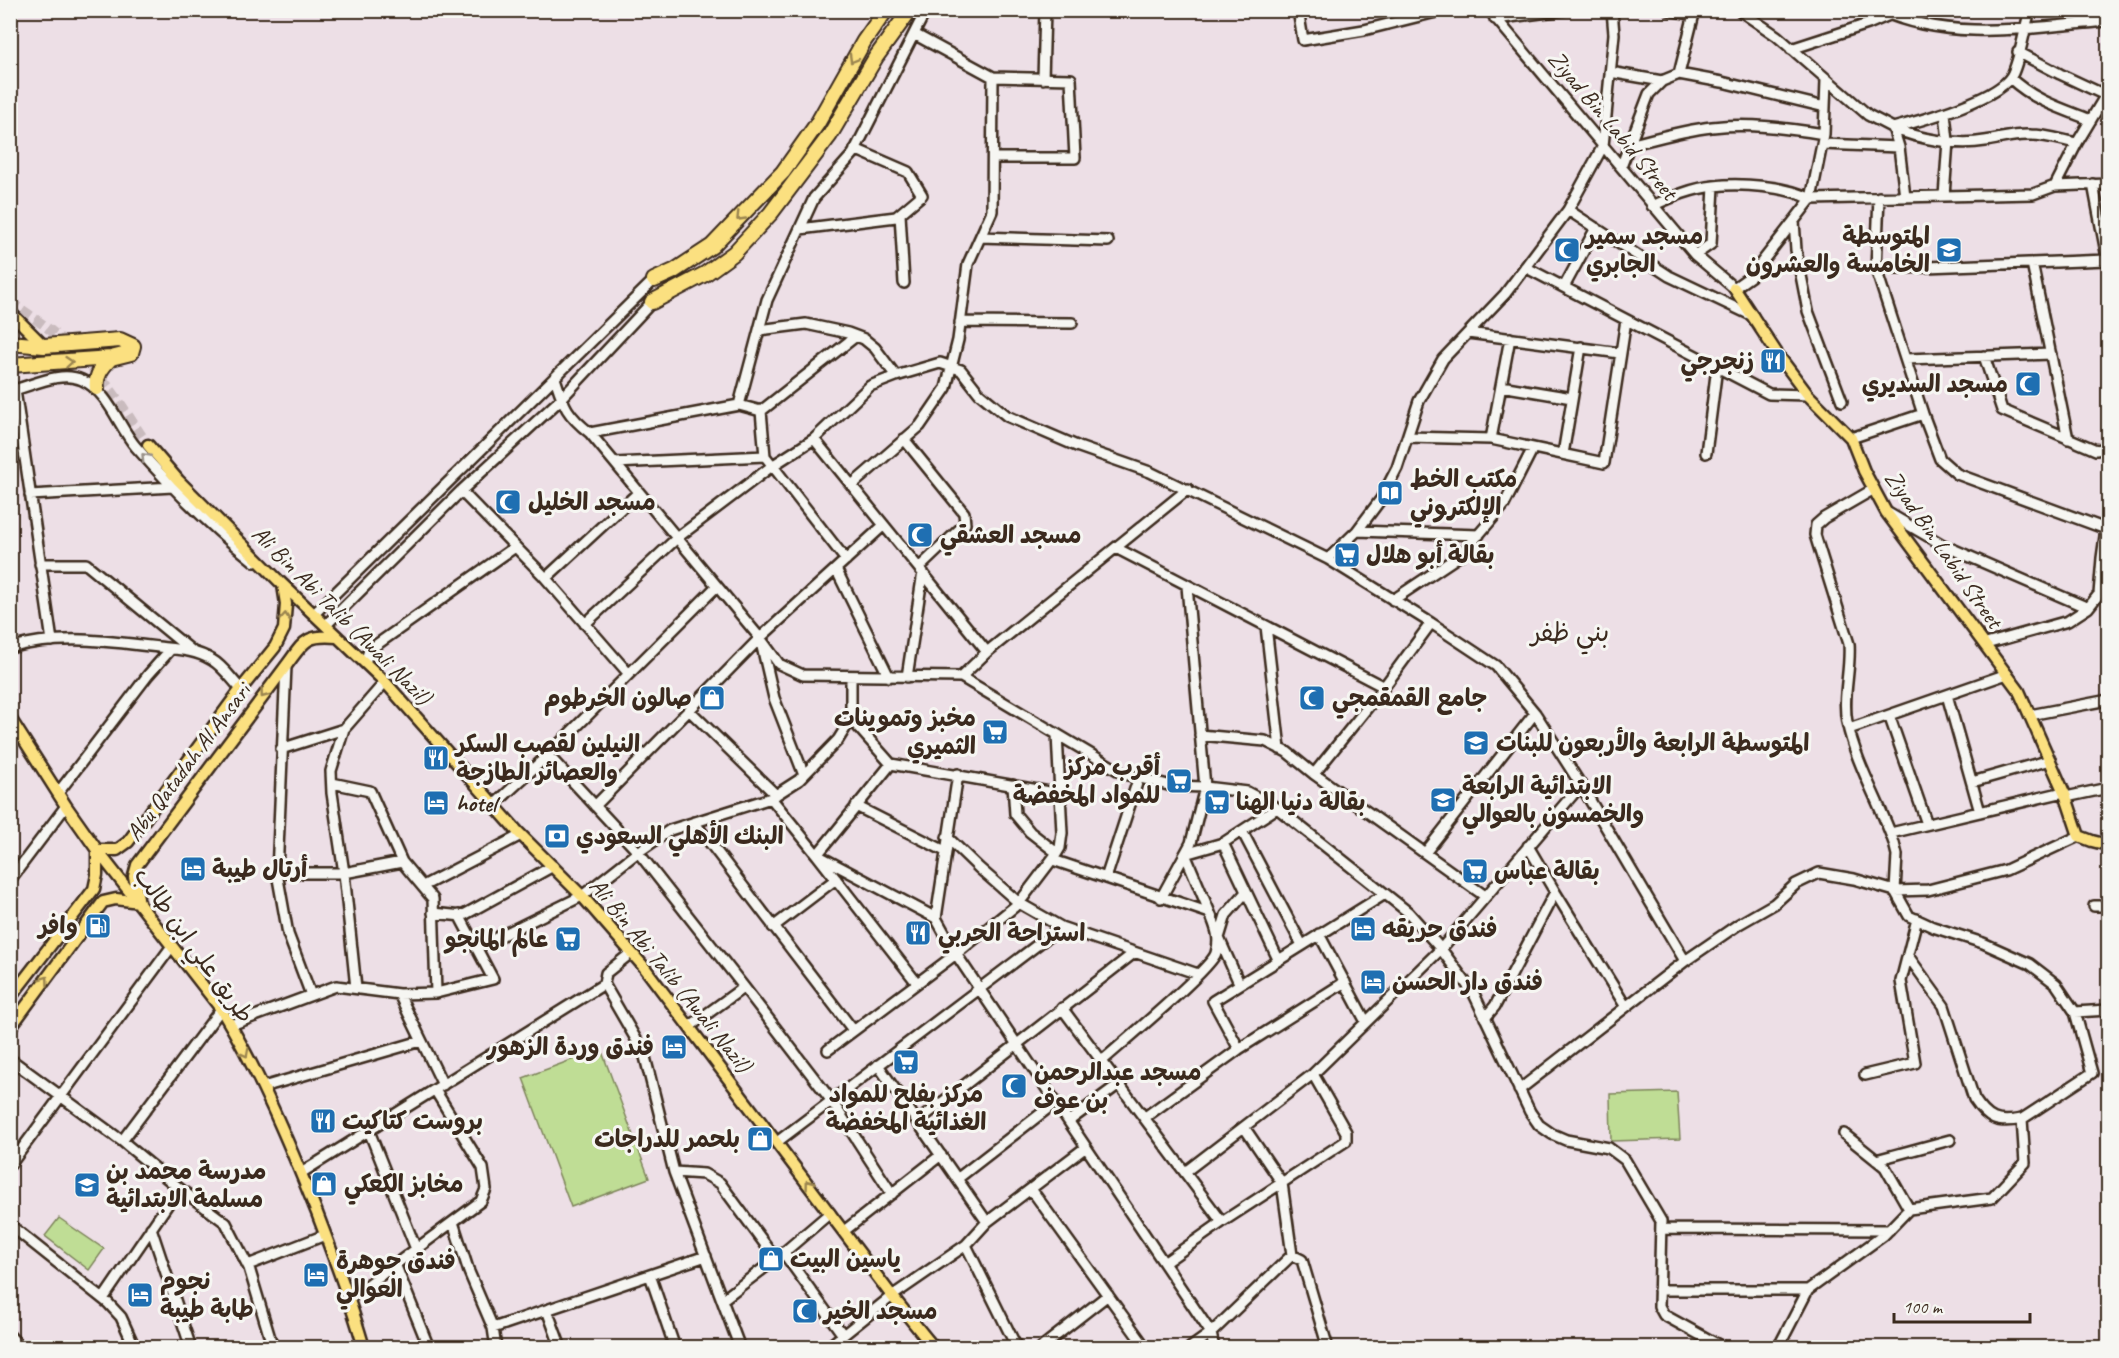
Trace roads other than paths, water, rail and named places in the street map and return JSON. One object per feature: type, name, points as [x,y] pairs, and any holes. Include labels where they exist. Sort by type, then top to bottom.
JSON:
[{"type":"highway","points":[[654,280],[674,271],[712,246],[783,172],[817,124],[864,41],[886,10]]},
{"type":"highway","points":[[652,302],[705,274],[734,253],[771,213],[830,135],[876,57],[910,10]]},
{"type":"highway","points":[[10,343],[44,346],[120,340],[134,346],[131,353],[111,358],[10,365]]},
{"type":"highway","points":[[97,388],[96,381],[102,368],[111,358]]},
{"type":"main road","name":"Ziyad Bin Labid Street","points":[[1734,288],[1778,355],[1808,395],[1851,438],[1864,471],[1886,512],[2019,691],[2065,794],[2079,836]]},
{"type":"main road","points":[[10,312],[44,346]]},
{"type":"main road","name":"Ali Bin Abi Talib (Awali Nazil)","points":[[148,445],[177,480],[281,584],[385,682],[522,835],[582,896],[631,953],[689,1027],[844,1231],[927,1345]]},
{"type":"main road","name":"Abu Qatadah Al Ansari","points":[[10,998],[94,889],[97,875],[97,850],[117,850],[128,842],[241,689],[275,647],[284,629],[285,604],[281,584]]},
{"type":"main road","name":"Abu Qatadah Al Ansari","points":[[139,903],[134,876],[137,865],[304,642],[312,637],[337,637]]},
{"type":"main road","name":"طريق علي ابن طالب","points":[[10,718],[97,850],[231,1025],[263,1087],[301,1173],[350,1298],[364,1347]]},
{"type":"main road","points":[[2079,836],[2109,845]]},
{"type":"main road","points":[[10,1028],[103,902],[116,899],[139,903]]},
{"type":"street","points":[[739,405],[767,300],[814,198],[855,149],[924,12],[929,10]]},
{"type":"street","points":[[1043,79],[1045,10]]},
{"type":"street","points":[[1298,10],[1303,40],[1364,30],[1444,10]]},
{"type":"street","name":"Ziyad Bin Labid Street","points":[[1489,10],[1496,15],[1652,206],[1695,255],[1734,288]]},
{"type":"street","points":[[1496,15],[1564,10]]},
{"type":"street","points":[[1328,559],[1357,531],[1381,499],[1396,468],[1419,401],[1443,359],[1505,294],[1568,210],[1603,146],[1614,34],[1612,10]]},
{"type":"street","points":[[1669,10],[1694,13],[1679,74]]},
{"type":"street","points":[[1739,10],[1777,36],[1868,115],[1911,136],[1948,141],[1984,142],[2004,136],[2033,135],[2077,143]]},
{"type":"street","points":[[1879,10],[1898,19],[1983,32],[2109,21]]},
{"type":"street","points":[[1893,128],[1945,113],[1991,93],[2010,78],[2030,10]]},
{"type":"street","points":[[1791,49],[1846,32],[1889,15]]},
{"type":"street","points":[[914,34],[993,78],[1071,80],[1075,158],[993,158]]},
{"type":"street","points":[[2019,52],[2060,74],[2107,90],[2055,186]]},
{"type":"street","points":[[1610,72],[1662,81]]},
{"type":"street","points":[[1621,167],[1649,94],[1662,81],[1679,74],[1825,107]]},
{"type":"street","points":[[852,485],[920,426],[946,388],[960,321],[968,264],[992,211],[993,78]]},
{"type":"street","points":[[2010,78],[2040,101],[2091,120]]},
{"type":"street","points":[[1734,288],[1751,276],[1810,199],[1824,134],[1826,80]]},
{"type":"street","points":[[1944,196],[1948,141],[1945,113]]},
{"type":"street","points":[[1630,145],[1712,127],[1775,126],[1824,134]]},
{"type":"street","points":[[1893,128],[1899,147],[1905,197]]},
{"type":"street","points":[[1822,144],[1899,147]]},
{"type":"street","points":[[800,229],[896,217],[922,195],[908,172],[855,149]]},
{"type":"street","points":[[1876,269],[2032,263],[2108,263],[2093,184]]},
{"type":"street","points":[[1652,206],[1675,195],[1714,186],[1768,187],[1802,194],[1810,199],[2033,194],[2055,186],[2109,184]]},
{"type":"street","points":[[1695,255],[1711,244],[1714,186]]},
{"type":"street","points":[[1880,197],[1876,269],[1940,459],[1957,474],[2107,528],[2099,594],[2088,608],[2068,621],[1986,644]]},
{"type":"street","points":[[1568,210],[1669,276],[1753,316]]},
{"type":"street","points":[[900,214],[904,283]]},
{"type":"street","points":[[1794,221],[1799,270],[1808,311],[1842,401]]},
{"type":"street","points":[[1564,287],[1596,228]]},
{"type":"street","points":[[981,237],[1108,241]]},
{"type":"street","points":[[2032,263],[2068,440]]},
{"type":"street","points":[[1525,267],[1769,394],[1808,395]]},
{"type":"street","points":[[314,614],[654,280]]},
{"type":"street","points":[[326,625],[461,491],[562,398],[652,302]]},
{"type":"street","points":[[1407,437],[1491,439],[1604,463],[1626,320]]},
{"type":"street","points":[[960,321],[1072,323]]},
{"type":"street","points":[[759,330],[806,324],[856,336],[875,348],[896,376]]},
{"type":"street","points":[[1468,333],[1620,353]]},
{"type":"street","points":[[761,411],[856,336]]},
{"type":"street","points":[[1491,439],[1510,338]]},
{"type":"street","points":[[1563,454],[1581,347]]},
{"type":"street","points":[[1906,359],[2051,354]]},
{"type":"street","points":[[1984,356],[2002,410],[2096,450],[2109,448]]},
{"type":"street","points":[[585,624],[677,538],[772,466],[814,439],[870,387],[896,376],[940,363],[961,370],[979,393],[1007,416],[1079,447],[1150,472],[1328,559],[1496,666],[1535,713],[1581,785],[1685,961]]},
{"type":"street","points":[[1706,453],[1717,367]]},
{"type":"street","points":[[52,641],[13,390],[49,379],[80,378],[97,388],[134,445],[173,487],[225,539],[281,584]]},
{"type":"street","points":[[555,378],[572,418],[590,433],[779,664],[803,675],[961,677],[1124,774],[1172,786],[1247,792],[1277,808],[1407,912],[1440,949],[1473,994],[1519,1090],[1539,1125],[1566,1140],[1609,1148],[1625,1160],[1661,1221],[1659,1306],[1664,1315],[1724,1347]]},
{"type":"street","points":[[1501,387],[1572,398]]},
{"type":"street","points":[[590,433],[739,405],[761,411]]},
{"type":"street","points":[[761,411],[765,456],[846,560]]},
{"type":"street","points":[[1851,438],[1923,414]]},
{"type":"street","points":[[814,439],[987,652]]},
{"type":"street","points":[[904,439],[964,513],[966,519],[965,524],[921,570],[907,677]]},
{"type":"street","points":[[1393,600],[1462,554],[1504,505],[1533,448]]},
{"type":"street","points":[[615,463],[765,456]]},
{"type":"street","points":[[30,495],[173,487]]},
{"type":"street","points":[[961,677],[987,652],[1188,489]]},
{"type":"street","points":[[1874,489],[1824,518],[1816,525],[1815,535],[1849,644],[1846,711],[1854,745],[1891,832],[1897,855],[1895,891],[1909,916],[1983,943],[2030,964],[2056,984],[2075,1012],[2092,1073],[2022,1119],[1997,1121],[1982,1111],[1974,1099],[1944,1006],[1908,956]]},
{"type":"street","points":[[461,491],[546,578],[629,674]]},
{"type":"street","points":[[546,578],[639,492]]},
{"type":"street","points":[[1886,512],[1943,545],[2088,608]]},
{"type":"street","points":[[595,806],[760,638],[884,525]]},
{"type":"street","points":[[1357,531],[1479,535]]},
{"type":"street","points":[[365,663],[369,650],[515,547]]},
{"type":"street","points":[[1116,548],[1384,687]]},
{"type":"street","points":[[40,564],[86,564],[196,654]]},
{"type":"street","points":[[836,569],[889,677]]},
{"type":"street","points":[[494,804],[548,755],[717,586]]},
{"type":"street","points":[[1161,897],[1191,843],[1205,787],[1187,586]]},
{"type":"street","points":[[1314,774],[1384,687],[1431,623]]},
{"type":"street","points":[[1266,626],[1280,749]]},
{"type":"street","points":[[760,638],[774,698],[804,776]]},
{"type":"street","points":[[10,648],[52,641],[95,641],[171,649],[213,660],[241,689]]},
{"type":"street","points":[[58,793],[148,675],[171,649]]},
{"type":"street","points":[[286,666],[277,873],[288,934],[311,995]]},
{"type":"street","points":[[1850,729],[2007,674]]},
{"type":"street","points":[[476,948],[582,896],[670,830],[773,797],[804,776],[838,740],[851,719],[851,677]]},
{"type":"street","points":[[356,988],[331,771],[344,729],[385,682]]},
{"type":"street","points":[[1947,695],[1980,812]]},
{"type":"street","points":[[2030,715],[2109,700]]},
{"type":"street","points":[[688,710],[773,797],[917,983]]},
{"type":"street","points":[[1425,853],[1535,713]]},
{"type":"street","points":[[1889,715],[1927,824]]},
{"type":"street","points":[[851,719],[891,764],[1061,794]]},
{"type":"street","points":[[281,749],[344,729]]},
{"type":"street","points":[[828,1050],[956,954],[1019,903],[1055,856],[1060,848],[1062,833],[1058,734]]},
{"type":"street","points":[[1200,735],[1265,741],[1280,749],[1485,896]]},
{"type":"street","points":[[548,755],[638,852],[744,987],[831,1100],[891,1194]]},
{"type":"street","points":[[1972,782],[2050,760]]},
{"type":"street","points":[[817,855],[891,764]]},
{"type":"street","points":[[936,918],[958,774]]},
{"type":"street","points":[[1106,878],[1139,777]]},
{"type":"street","points":[[332,783],[370,791],[402,862],[433,899],[436,993]]},
{"type":"street","points":[[1013,785],[1015,814],[1055,856],[1106,878],[1210,912]]},
{"type":"street","points":[[1185,1172],[1313,1074],[1440,949],[1581,785]]},
{"type":"street","points":[[1891,832],[2065,794],[2109,788]]},
{"type":"street","points":[[12,873],[66,806]]},
{"type":"street","points":[[856,807],[945,851]]},
{"type":"street","points":[[1185,854],[1223,843],[1277,808]]},
{"type":"street","points":[[694,822],[853,1030]]},
{"type":"street","points":[[1242,831],[1302,945]]},
{"type":"street","points":[[423,886],[522,835]]},
{"type":"street","points":[[1519,1090],[1685,961],[1739,924],[1774,904],[1796,884],[1819,873],[1854,879],[1895,891],[1928,890],[2006,870],[2079,836]]},
{"type":"street","points":[[947,837],[1019,903],[1061,927],[1198,974]]},
{"type":"street","points":[[1223,843],[1278,959]]},
{"type":"street","points":[[1528,846],[1626,1007]]},
{"type":"street","points":[[1185,854],[1239,983]]},
{"type":"street","points":[[817,855],[936,918],[979,989],[1211,1333],[1214,1347]]},
{"type":"street","points":[[277,873],[344,873],[402,862]]},
{"type":"street","points":[[434,913],[462,916],[553,866]]},
{"type":"street","points":[[773,927],[836,879]]},
{"type":"street","points":[[1102,1061],[1216,955],[1226,915],[1246,892]]},
{"type":"street","points":[[1485,1018],[1495,1006],[1555,892]]},
{"type":"street","points":[[1239,1049],[1213,1001],[1385,894]]},
{"type":"street","points":[[2094,906],[2109,906]]},
{"type":"street","points":[[231,1025],[336,986],[399,994],[436,993],[493,979],[459,915]]},
{"type":"street","points":[[1865,1075],[1914,1063],[1901,981],[1917,920]]},
{"type":"street","points":[[777,1142],[1061,927]]},
{"type":"street","points":[[1320,934],[1366,1022]]},
{"type":"street","points":[[10,1165],[172,946]]},
{"type":"street","points":[[631,953],[606,973],[604,984],[644,1053],[674,1172],[740,1347]]},
{"type":"street","points":[[917,1122],[1134,953]]},
{"type":"street","points":[[1144,1118],[1239,1049],[1345,982]]},
{"type":"street","points":[[301,1173],[604,984]]},
{"type":"street","points":[[689,1027],[744,987]]},
{"type":"street","points":[[350,1298],[481,1201],[486,1189],[483,1168],[439,1088],[421,1041],[399,994]]},
{"type":"street","points":[[1062,1008],[1222,1222]]},
{"type":"street","points":[[122,1141],[221,1009]]},
{"type":"street","points":[[2075,1012],[2109,1010]]},
{"type":"street","points":[[263,1087],[421,1041]]},
{"type":"street","points":[[10,1059],[122,1141],[226,1223],[248,1264],[273,1347]]},
{"type":"street","points":[[878,1065],[987,1222]]},
{"type":"street","points":[[1164,1263],[1346,1141],[1346,1132],[1313,1074]]},
{"type":"street","points":[[1069,1121],[1119,1084]]},
{"type":"street","points":[[957,1179],[1056,1102]]},
{"type":"street","points":[[1778,1347],[1808,1290],[1889,1230],[1909,1209],[1992,1198],[2025,1163],[2022,1119]]},
{"type":"street","points":[[1244,1127],[1282,1183],[1292,1254]]},
{"type":"street","points":[[369,1131],[416,1249]]},
{"type":"street","points":[[1844,1134],[1885,1167],[1909,1209]]},
{"type":"street","points":[[1876,1160],[1950,1140]]},
{"type":"street","points":[[827,1347],[892,1296],[966,1245],[987,1222],[1086,1146]]},
{"type":"street","points":[[844,1231],[941,1155]]},
{"type":"street","points":[[674,1172],[704,1174],[720,1183],[843,1335]]},
{"type":"street","points":[[103,1299],[179,1188]]},
{"type":"street","points":[[1031,1189],[1146,1347]]},
{"type":"street","points":[[722,1300],[830,1213]]},
{"type":"street","points":[[453,1222],[469,1272],[493,1328],[495,1347]]},
{"type":"street","points":[[10,1225],[103,1299],[121,1317],[133,1347]]},
{"type":"street","points":[[152,1228],[191,1347]]},
{"type":"street","points":[[1660,1229],[1889,1230]]},
{"type":"street","points":[[248,1264],[325,1235]]},
{"type":"street","points":[[966,1245],[1017,1347]]},
{"type":"street","points":[[1190,1347],[1211,1333],[1292,1254]]},
{"type":"street","points":[[1292,1254],[1302,1260],[1328,1347]]},
{"type":"street","points":[[493,1328],[706,1256]]},
{"type":"street","points":[[395,1264],[429,1347]]},
{"type":"street","points":[[650,1275],[675,1347]]},
{"type":"street","points":[[1659,1290],[1808,1290]]},
{"type":"street","points":[[1048,1346],[1108,1295]]},
{"type":"street","points":[[547,1310],[561,1347]]},
{"type":"street","points":[[10,1336],[21,1347]]},
{"type":"tunnel","points":[[10,302],[60,338],[93,369],[115,396],[148,445]]},
{"type":"place","name":"مسجد سمير الجابري","points":[[1567,250]]},
{"type":"place","name":"المتوسطة الخامسة والعشرون","points":[[1949,250]]},
{"type":"place","name":"زنجرجي","points":[[1773,361]]},
{"type":"place","name":"مسجد السديري","points":[[2028,384]]},
{"type":"place","name":"مكتب الخط الإلكتروني","points":[[1390,493]]},
{"type":"place","name":"مسجد الخليل","points":[[508,502]]},
{"type":"place","name":"مسجد العشقي","points":[[920,535]]},
{"type":"place","name":"بقالة أبو هلال","points":[[1347,555]]},
{"type":"place","name":"صالون الخرطوم","points":[[712,698]]},
{"type":"place","name":"جامع القمقمجي","points":[[1312,698]]},
{"type":"place","name":"مخبز وتموينات الثميري","points":[[995,732]]},
{"type":"place","name":"المتوسطة الرابعة والأربعون للبنات","points":[[1476,743]]},
{"type":"place","name":"النيلين لقصب السكر والعصائر الطازجة","points":[[436,758]]},
{"type":"place","name":"أقرب مركز للمواد المخفضة","points":[[1179,781]]},
{"type":"place","name":"الابتدائية الرابعة والخمسون بالعوالي","points":[[1443,800]]},
{"type":"place","name":"بقالة دنيا الهنا","points":[[1217,802]]},
{"type":"place","name":"hotel","points":[[436,803]]},
{"type":"place","name":"البنك الأهلي السعودي","points":[[557,836]]},
{"type":"place","name":"أرتال طيبة","points":[[193,869]]},
{"type":"place","name":"بقالة عباس","points":[[1475,871]]},
{"type":"place","name":"وافر","points":[[98,926]]},
{"type":"place","name":"فندق حريقه","points":[[1363,929]]},
{"type":"place","name":"استراحة الحربي","points":[[918,933]]},
{"type":"place","name":"عالم المانجو","points":[[568,939]]},
{"type":"place","name":"فندق دار الحسن","points":[[1373,982]]},
{"type":"place","name":"فندق وردة الزهور","points":[[674,1047]]},
{"type":"place","name":"مركز بفلح للمواد الغذائية المخفضة","points":[[906,1062]]},
{"type":"place","name":"مسجد عبدالرحمن بن عوف","points":[[1014,1086]]},
{"type":"place","name":"بروست كتاكيت","points":[[323,1121]]},
{"type":"place","name":"بلحمر للدراجات","points":[[760,1139]]},
{"type":"place","name":"مخابز الكعكي","points":[[324,1184]]},
{"type":"place","name":"مدرسة محمد بن مسلمة الابتدائية","points":[[87,1185]]},
{"type":"place","name":"ياسين البيت","points":[[771,1259]]},
{"type":"place","name":"فندق جوهرة العوالي","points":[[316,1275]]},
{"type":"place","name":"نجوم طابة طيبة","points":[[140,1295]]},
{"type":"place","name":"مسجد الخير","points":[[805,1311]]},
{"type":"district","name":"بني ظفر","points":[[1570,632]]}]
